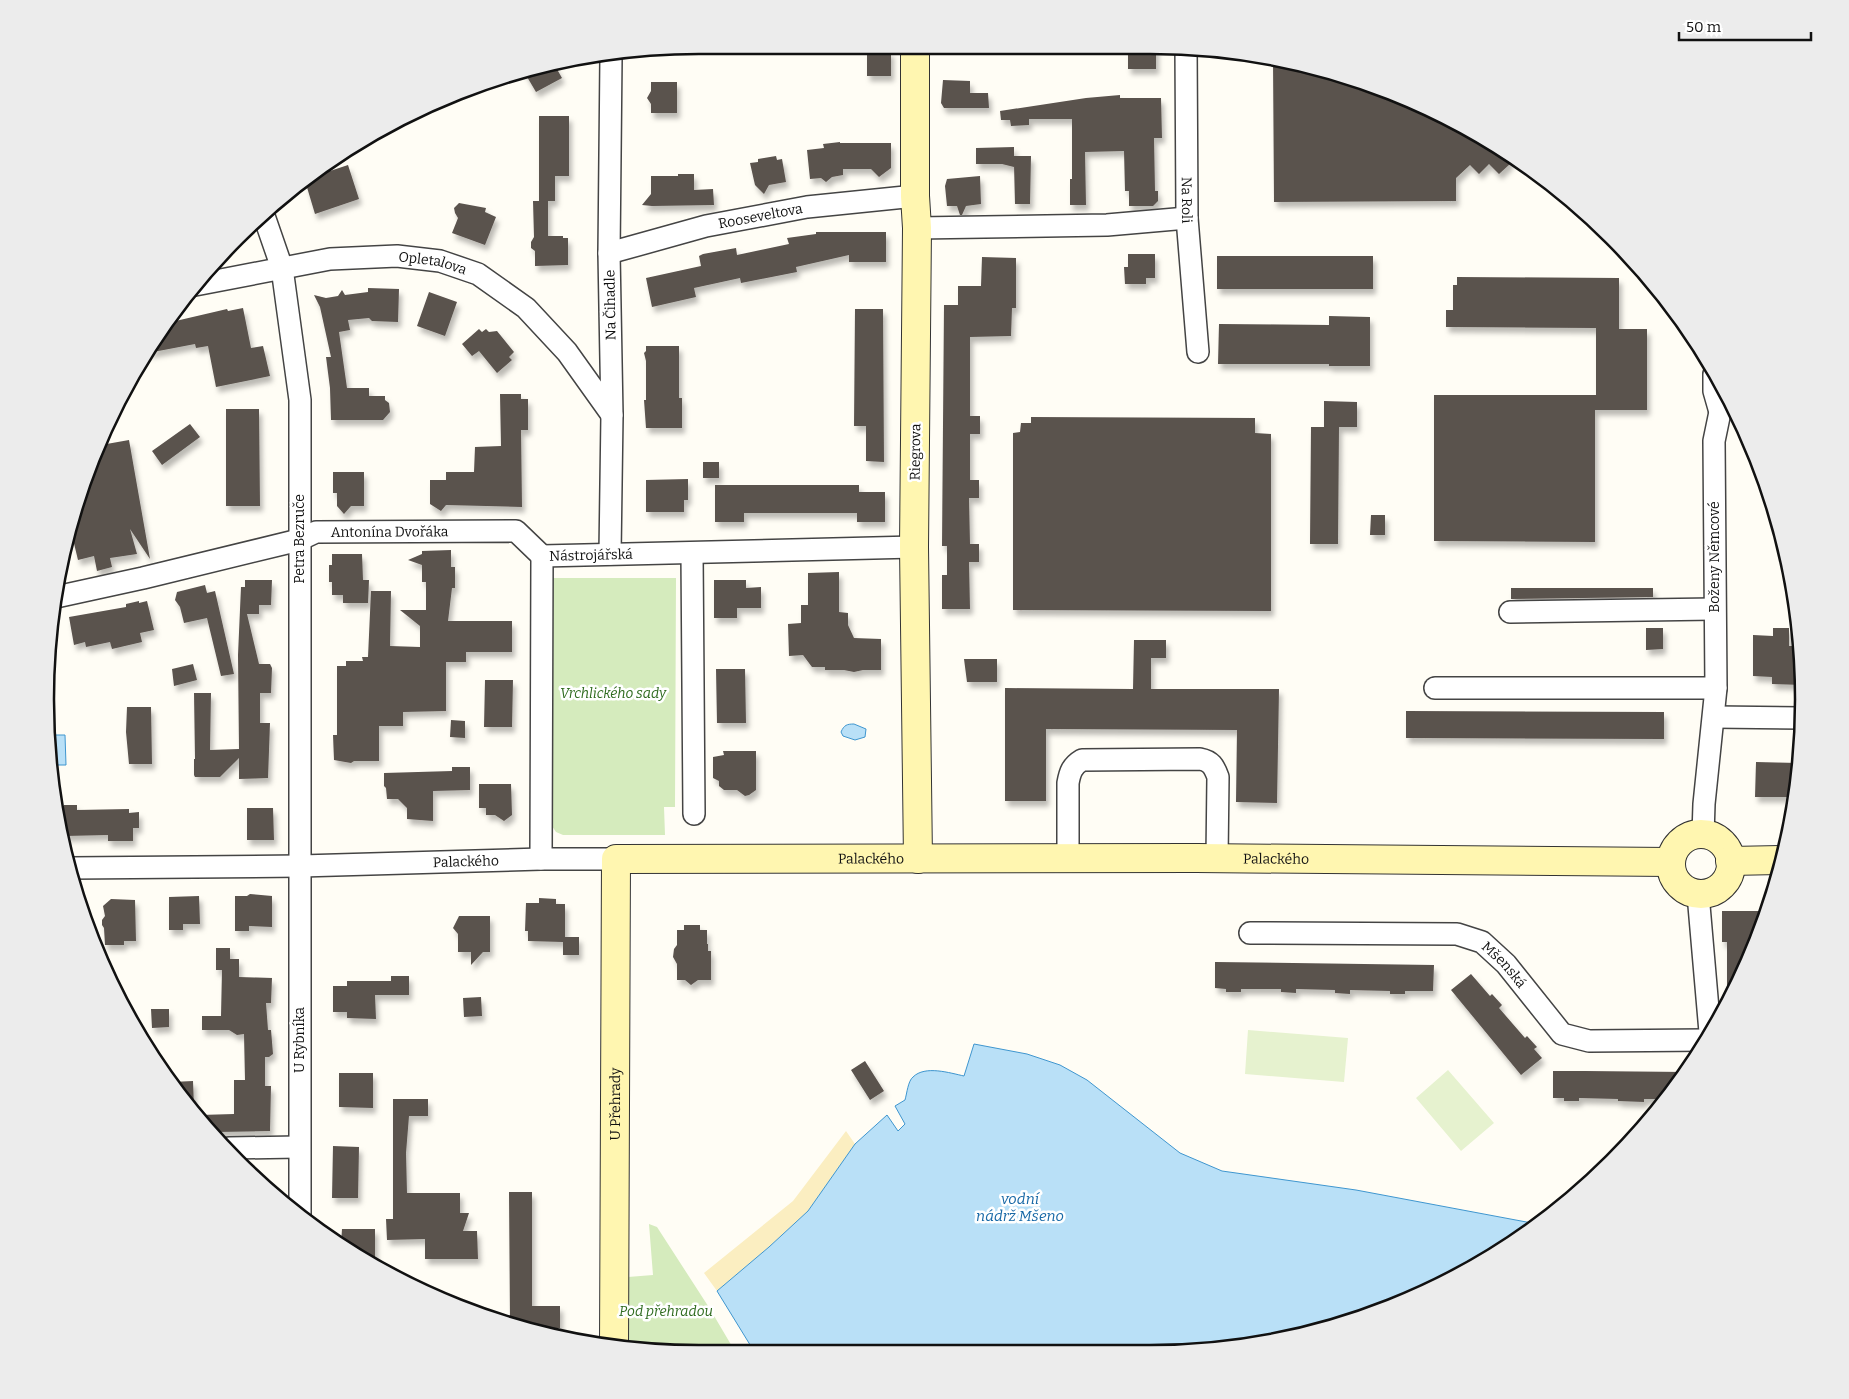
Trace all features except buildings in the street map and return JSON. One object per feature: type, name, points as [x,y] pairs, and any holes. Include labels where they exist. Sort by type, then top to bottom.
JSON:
[{"type":"street","name":"Riegrova","points":[[915,54],[915,196],[917,228],[914,547],[918,859]]},
{"type":"street","name":"Na Roli","points":[[1186,55],[1187,218],[1198,352]]},
{"type":"street","name":"Na Čihadle","points":[[610,554],[612,415],[609,253],[611,60]]},
{"type":"street","name":"Rooseveltova","points":[[609,253],[706,226],[807,208],[915,196]]},
{"type":"street","points":[[917,228],[1107,225],[1187,218]]},
{"type":"street","name":"Petra Bezruče","points":[[266,222],[282,268],[300,400],[301,866]]},
{"type":"street","name":"Opletalova","points":[[207,283],[330,259],[397,256],[440,262],[478,274],[526,308],[567,352],[612,415]]},
{"type":"street","points":[[1714,386],[1714,391],[1725,408]]},
{"type":"street","name":"Boženy Němcové","points":[[1703,835],[1704,804],[1716,688],[1714,441],[1725,408]]},
{"type":"street","name":"Antonína Dvořáka","points":[[62,596],[299,540],[316,532],[516,531],[542,556]]},
{"type":"street","name":"Nástrojářská","points":[[541,859],[542,556],[914,547]]},
{"type":"street","points":[[692,553],[694,814]]},
{"type":"street","points":[[1510,612],[1714,609]]},
{"type":"street","points":[[1436,688],[1716,688]]},
{"type":"street","points":[[1714,717],[1795,718]]},
{"type":"street","points":[[1068,859],[1068,783],[1074,765],[1082,760],[1200,759],[1208,760],[1214,766],[1218,777],[1217,858]]},
{"type":"street","points":[[1703,835],[1716,838],[1728,853],[1730,861],[1729,873],[1724,883],[1713,892],[1698,894],[1689,892],[1676,882],[1671,862],[1673,853],[1679,843],[1689,837],[1703,835]]},
{"type":"street","name":"Palackého","points":[[76,868],[301,866],[541,859],[1217,858],[1671,862]]},
{"type":"street","name":"U Přehrady","points":[[614,1340],[616,859]]},
{"type":"street","points":[[1730,861],[1775,860]]},
{"type":"street","name":"U Rybníka","points":[[300,1207],[301,866]]},
{"type":"street","points":[[1698,894],[1709,1022]]},
{"type":"street","name":"Mšenská","points":[[1250,933],[1457,934],[1482,942],[1506,964],[1562,1034],[1589,1041],[1697,1040]]},
{"type":"street","points":[[235,1148],[299,1147]]},
{"type":"green space","name":"Vrchlického sady","points":[[551,578],[676,578],[675,807],[664,807],[665,835],[563,835],[556,832],[552,826]]},
{"type":"green space","points":[[1248,1030],[1348,1038],[1344,1082],[1245,1074]]},
{"type":"green space","points":[[1448,1070],[1494,1123],[1461,1151],[1416,1098]]},
{"type":"green space","name":"Pod přehradou","points":[[649,1224],[657,1227],[731,1345],[657,1344],[629,1341],[628,1277],[653,1275]]},
{"type":"sand","points":[[846,1131],[855,1144],[808,1211],[717,1291],[704,1273],[793,1201]]},
{"type":"water","points":[[854,724],[866,729],[865,737],[855,740],[843,736],[841,732],[845,726]]},
{"type":"water","points":[[55,735],[65,735],[66,765],[57,765]]},
{"type":"water","name":"vodní nádrž Mšeno","points":[[974,1044],[1027,1054],[1060,1065],[1087,1080],[1180,1153],[1222,1171],[1356,1190],[1528,1222],[1472,1259],[1435,1279],[1397,1296],[1317,1323],[1234,1340],[1150,1345],[750,1345],[717,1291],[808,1211],[855,1144],[887,1115],[898,1131],[905,1124],[895,1106],[905,1100],[913,1077],[924,1071],[945,1072],[964,1076]]}]
